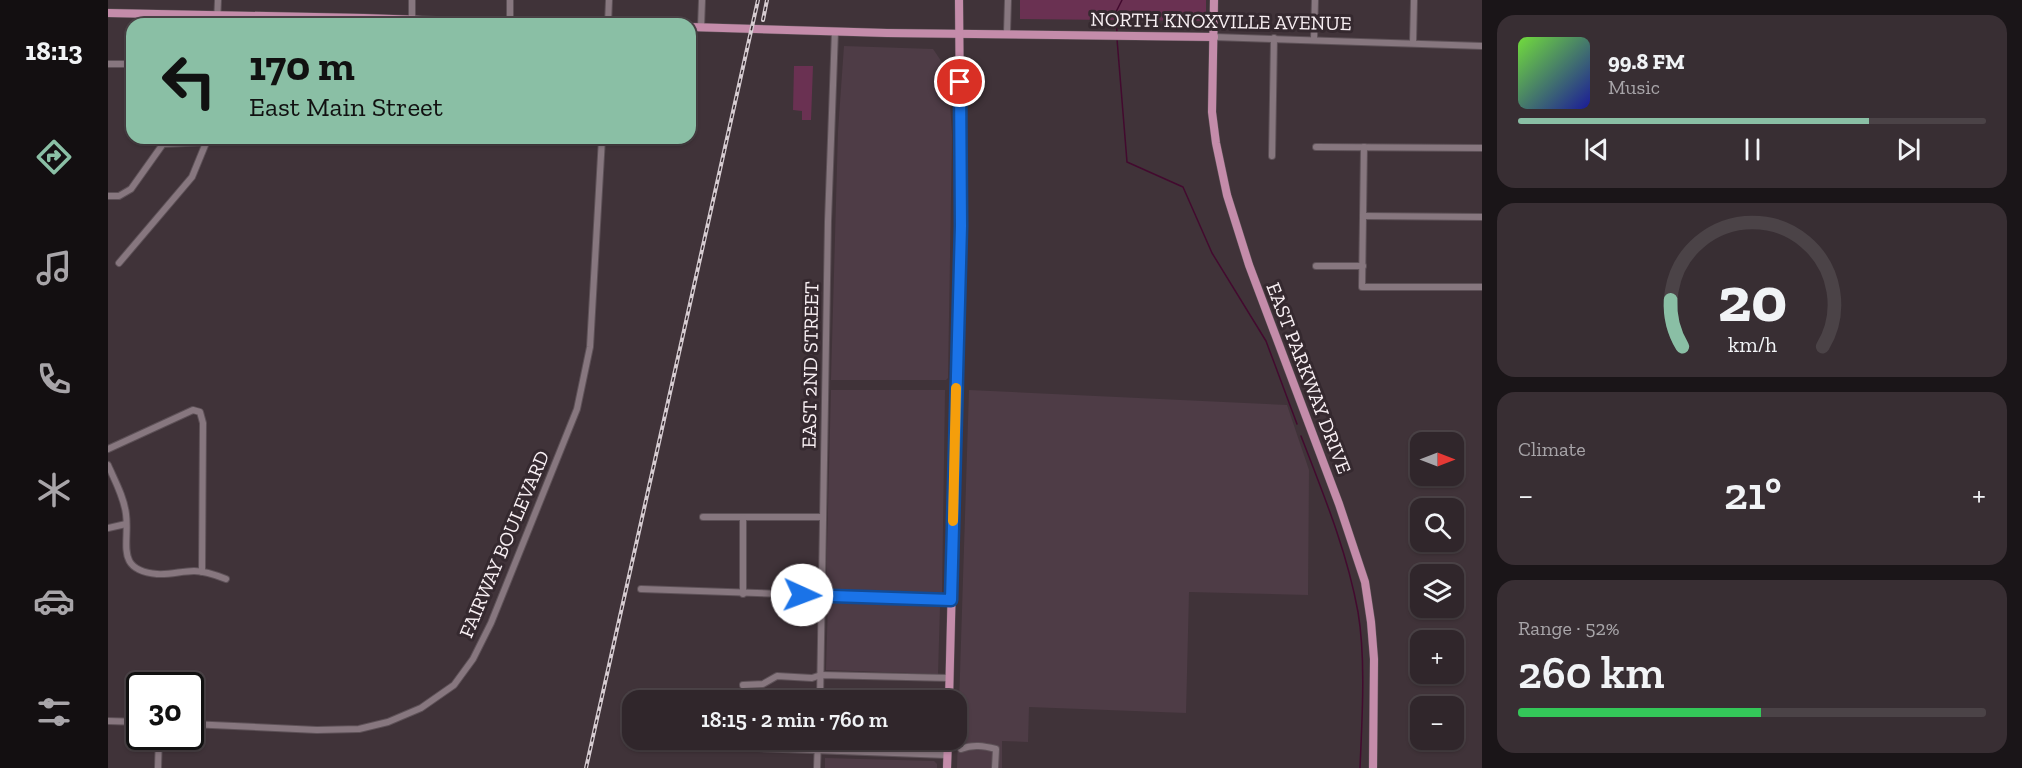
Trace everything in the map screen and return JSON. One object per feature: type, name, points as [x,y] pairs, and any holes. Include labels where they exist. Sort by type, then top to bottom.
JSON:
[{"type":"main road","points":[[949,690],[961,226],[959,0]]},
{"type":"main road","name":"EAST PARKWAY DRIVE","points":[[1214,0],[1212,112],[1227,195],[1249,265],[1339,504],[1365,582],[1374,659],[1373,768]]},
{"type":"main road","points":[[108,13],[334,18]]},
{"type":"main road","name":"NORTH KNOXVILLE AVENUE","points":[[696,27],[1214,37]]},
{"type":"main road","points":[[947,750],[947,768]]},
{"type":"street","points":[[218,0],[218,18]]},
{"type":"street","points":[[412,0],[412,18]]},
{"type":"street","points":[[510,0],[510,18]]},
{"type":"street","points":[[608,18],[609,0]]},
{"type":"street","points":[[701,27],[702,0]]},
{"type":"street","points":[[1007,33],[1008,0]]},
{"type":"street","points":[[1314,39],[1315,0]]},
{"type":"street","points":[[1413,43],[1414,0]]},
{"type":"street","name":"EAST 2ND STREET","points":[[820,690],[828,221],[834,31]]},
{"type":"street","name":"NORTH KNOXVILLE AVENUE","points":[[1214,37],[1482,46]]},
{"type":"street","points":[[1272,156],[1274,38]]},
{"type":"street","points":[[108,64],[126,64]]},
{"type":"street","points":[[108,196],[119,196],[131,189],[163,144]]},
{"type":"street","points":[[119,263],[192,177],[206,144]]},
{"type":"street","name":"FAIRWAY BOULEVARD","points":[[204,725],[317,730],[359,729],[388,722],[421,708],[454,685],[473,659],[491,623],[577,409],[590,348],[602,144]]},
{"type":"street","points":[[1316,147],[1482,148]]},
{"type":"street","points":[[1364,147],[1362,287],[1482,287]]},
{"type":"street","points":[[1363,216],[1482,217]]},
{"type":"street","points":[[1316,266],[1363,266]]},
{"type":"street","points":[[108,449],[193,410],[197,410],[202,415],[202,572]]},
{"type":"street","points":[[108,465],[126,513],[126,555],[131,564],[138,569],[157,574],[194,571],[226,579]]},
{"type":"street","points":[[703,517],[823,517]]},
{"type":"street","points":[[743,518],[743,594]]},
{"type":"street","points":[[108,528],[126,524]]},
{"type":"street","points":[[641,590],[951,600]]},
{"type":"street","points":[[743,685],[763,684],[777,676],[949,678]]},
{"type":"street","points":[[108,721],[126,722]]},
{"type":"street","points":[[967,746],[981,746],[996,750],[995,768]]},
{"type":"street","points":[[158,768],[159,750]]},
{"type":"street","points":[[778,750],[947,755]]},
{"type":"street","points":[[817,768],[818,752]]},
{"type":"shaded area","points":[[1020,0],[1206,0],[1206,21],[1020,19]]},
{"type":"shaded area","points":[[844,46],[933,49],[948,71],[952,135],[948,378],[946,380],[831,380],[838,131]]},
{"type":"shaded area","points":[[794,66],[813,66],[811,120],[802,120],[802,111],[793,110]]},
{"type":"shaded area","points":[[831,390],[945,390],[942,594],[939,596],[830,592],[826,589]]},
{"type":"shaded area","points":[[969,390],[1287,405],[1309,470],[1308,595],[1189,592],[1186,713],[1029,707],[1028,742],[1002,741],[1002,768],[957,768],[958,750],[967,750],[967,690],[959,690]]},
{"type":"shaded area","points":[[828,602],[940,606],[938,674],[826,670]]},
{"type":"shaded area","points":[[825,758],[934,761],[937,768],[825,768]]},
{"type":"waterway","points":[[1117,34],[1116,12],[1122,0]]},
{"type":"waterway","points":[[1117,39],[1127,162],[1183,187],[1212,253],[1266,341],[1297,424]]},
{"type":"waterway","points":[[1301,436],[1341,545],[1358,612],[1363,669],[1360,768]]},
{"type":"railway","points":[[586,768],[758,0]]},
{"type":"railway","points":[[763,20],[767,0]]},
{"type":"slow traffic","points":[[953,521],[956,388]]},
{"type":"route","points":[[802,595],[951,600],[961,226],[960,82]]}]
